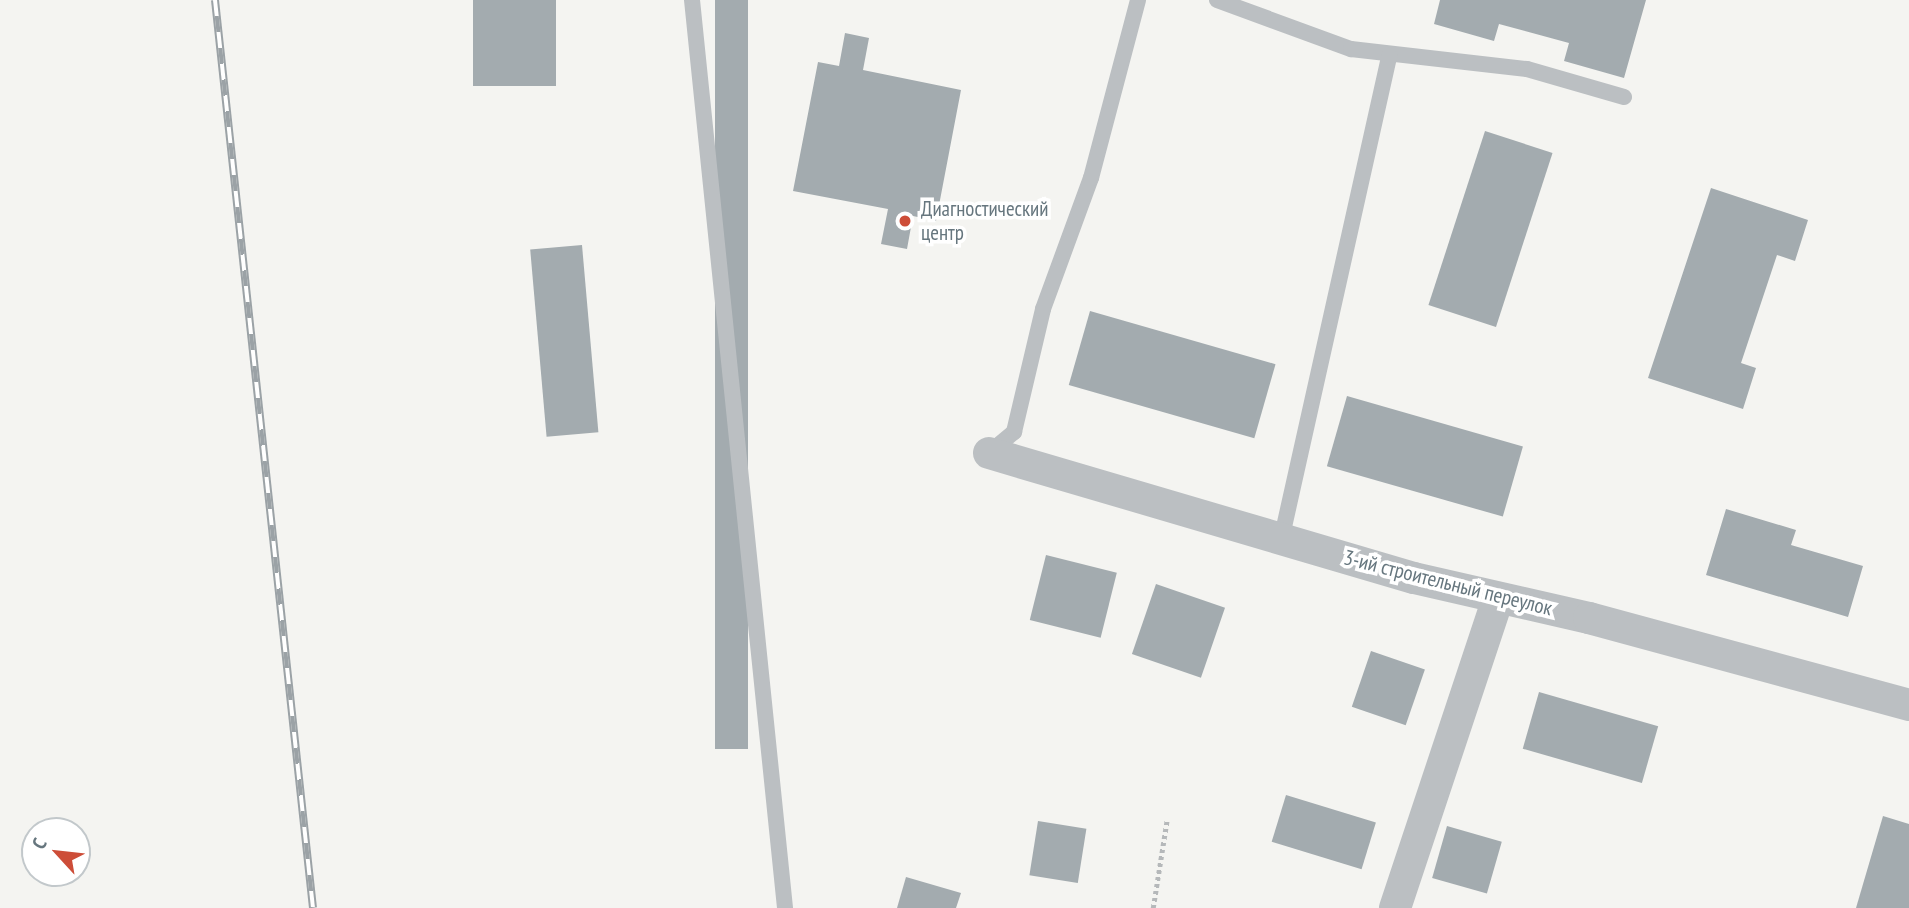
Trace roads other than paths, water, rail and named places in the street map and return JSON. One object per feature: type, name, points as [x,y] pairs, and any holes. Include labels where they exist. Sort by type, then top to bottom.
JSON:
[{"type":"street","name":"3-ий строительный переулок","points":[[989,453],[1497,599],[1909,705]]},
{"type":"street","points":[[1395,908],[1497,599]]},
{"type":"lane","points":[[692,0],[785,908]]},
{"type":"lane","points":[[989,453],[1014,432],[1044,309],[1091,178],[1138,0]]},
{"type":"lane","points":[[1217,0],[1351,49],[1389,56],[1527,69],[1623,97]]},
{"type":"lane","points":[[1282,536],[1389,56]]},
{"type":"railway","points":[[215,0],[313,908]]},
{"type":"place","name":"Диагностический центр","points":[[905,221]]}]
